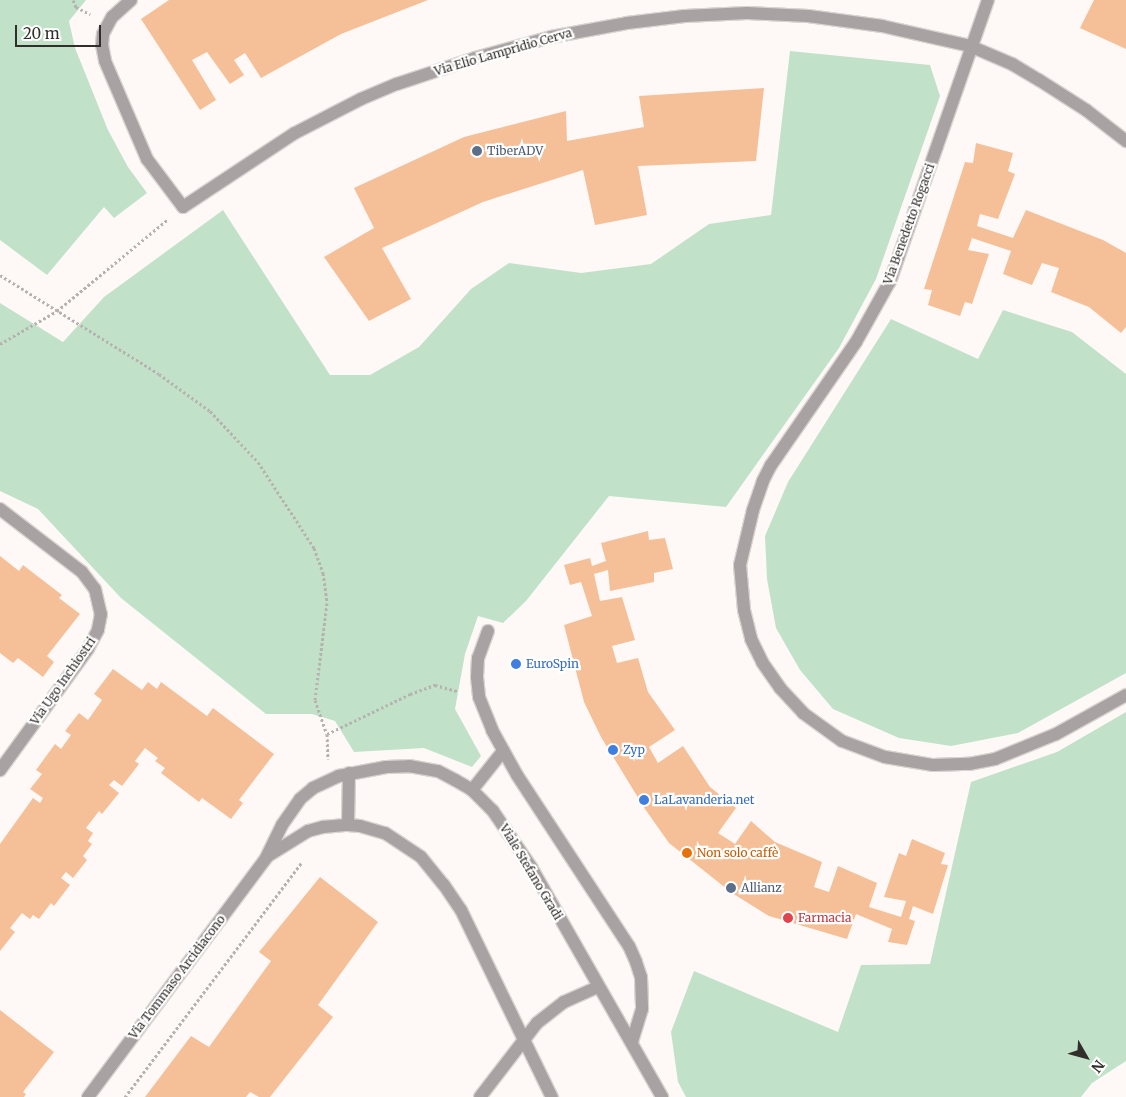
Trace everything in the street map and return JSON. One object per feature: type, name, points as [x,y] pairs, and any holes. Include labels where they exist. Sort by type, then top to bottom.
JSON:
[{"type":"street","points":[[131,0],[112,17],[103,34],[102,44],[105,61],[147,159],[183,207]]},
{"type":"street","name":"Via Benedetto Rogacci","points":[[988,0],[970,46],[890,281],[848,355],[771,464],[753,510],[740,565],[744,610],[751,639],[762,662],[780,688],[814,723],[852,746],[885,757],[920,763],[969,764],[995,760],[1033,745],[1126,695]]},
{"type":"street","name":"Via Elio Lampridio Cerva","points":[[183,207],[294,133],[361,99],[465,61],[575,32],[675,17],[768,13],[856,22],[928,35],[970,46],[1012,64],[1039,80],[1086,110],[1126,140]]},
{"type":"street","name":"Via Ugo Inchiostri","points":[[0,509],[82,572],[95,589],[101,614],[98,630],[88,649],[0,770]]},
{"type":"street","points":[[488,631],[478,658],[480,697],[502,751],[629,946],[636,962],[642,992],[642,1009],[632,1041]]},
{"type":"street","points":[[472,790],[502,751]]},
{"type":"street","name":"Viale Stefano Gradi","points":[[266,858],[294,807],[314,788],[349,773],[392,767],[418,767],[438,771],[472,790],[493,811],[522,852],[597,987],[632,1041],[662,1097]]},
{"type":"street","points":[[348,825],[349,773]]},
{"type":"street","points":[[266,858],[283,845],[308,831],[323,827],[360,826],[385,833],[408,846],[428,866],[461,910],[552,1097]]},
{"type":"street","name":"Via Tommaso Arcidiacono","points":[[88,1097],[266,858]]},
{"type":"street","points":[[480,1097],[537,1022],[556,1006],[597,987]]},
{"type":"path","points":[[0,344],[57,311],[183,207]]},
{"type":"path","points":[[0,275],[159,374],[210,411],[258,462],[314,548],[323,574],[327,603],[315,700],[327,734],[329,780]]},
{"type":"path","points":[[327,734],[410,694],[435,685],[480,697]]},
{"type":"path","points":[[125,1097],[303,860]]},
{"type":"green space","points":[[0,0],[86,0],[69,21],[75,48],[108,130],[128,167],[147,193],[114,218],[104,207],[47,275],[0,240]]},
{"type":"green space","points":[[790,51],[930,65],[940,96],[876,279],[839,348],[726,507],[609,496],[526,601],[503,623],[478,616],[465,654],[455,709],[481,756],[472,767],[424,748],[354,752],[335,721],[312,714],[266,714],[121,598],[38,509],[0,491],[0,303],[63,342],[104,297],[223,210],[330,375],[370,375],[419,347],[471,289],[509,263],[581,273],[651,264],[709,224],[771,215]]},
{"type":"green space","points":[[1003,310],[1072,332],[1126,374],[1126,673],[1018,733],[951,746],[899,738],[833,709],[800,670],[776,628],[767,579],[765,536],[788,482],[891,319],[978,359]]},
{"type":"green space","points":[[1126,712],[1126,1061],[1092,1083],[1081,1097],[686,1097],[678,1082],[671,1032],[694,971],[838,1032],[861,965],[930,964],[971,782],[1057,752]]},
{"type":"building","points":[[169,0],[428,0],[341,34],[261,78],[245,53],[234,60],[244,75],[230,84],[207,52],[192,60],[216,100],[200,110],[141,19]]},
{"type":"building","points":[[1094,0],[1126,0],[1126,49],[1080,28]]},
{"type":"building","points":[[764,88],[756,161],[638,166],[647,215],[595,225],[583,170],[483,202],[382,248],[411,299],[369,321],[324,257],[374,228],[354,188],[464,137],[566,111],[567,141],[644,127],[639,96]]},
{"type":"building","points":[[976,143],[1013,153],[1008,171],[1015,174],[998,219],[980,214],[977,226],[1013,238],[1026,210],[1103,240],[1126,253],[1126,327],[1121,333],[1089,307],[1051,292],[1059,268],[1042,263],[1032,285],[1003,274],[1011,251],[972,238],[968,250],[989,254],[972,304],[965,302],[960,316],[928,305],[932,290],[924,289],[965,162],[973,163]]},
{"type":"building","points":[[648,531],[649,540],[665,538],[673,569],[654,573],[654,582],[610,591],[608,570],[594,574],[600,601],[622,597],[635,640],[612,646],[617,663],[638,658],[648,692],[675,730],[649,747],[658,763],[683,746],[710,787],[736,808],[718,833],[735,844],[751,821],[775,842],[822,862],[814,887],[829,892],[838,866],[877,883],[869,907],[901,917],[906,901],[884,897],[899,853],[906,856],[912,839],[945,853],[941,864],[948,865],[933,914],[913,906],[909,919],[915,921],[907,945],[888,942],[892,929],[856,914],[847,939],[769,916],[732,893],[669,843],[645,809],[601,737],[584,702],[564,625],[592,616],[581,582],[570,585],[564,565],[590,558],[592,566],[606,561],[601,543]]},
{"type":"building","points":[[0,556],[19,571],[23,565],[62,595],[59,598],[80,614],[47,656],[54,662],[43,677],[18,658],[13,663],[0,653]]},
{"type":"building","points":[[113,669],[142,690],[148,682],[157,689],[161,682],[207,716],[213,708],[274,754],[239,800],[243,803],[231,819],[202,798],[199,802],[161,773],[165,768],[155,761],[158,758],[145,748],[135,761],[139,764],[122,786],[114,780],[109,785],[119,793],[102,814],[99,811],[86,828],[93,833],[88,841],[92,844],[83,856],[87,860],[73,878],[66,872],[61,878],[70,885],[54,906],[51,903],[39,919],[33,915],[30,919],[22,913],[10,928],[15,932],[0,951],[0,844],[33,798],[40,803],[43,798],[30,789],[42,774],[36,770],[55,744],[61,749],[71,735],[65,731],[79,713],[88,720],[102,700],[94,694]]},
{"type":"building","points":[[320,877],[378,922],[318,1005],[333,1017],[270,1097],[259,1097],[250,1092],[246,1097],[145,1097],[191,1036],[209,1047],[271,961],[259,952]]},
{"type":"building","points":[[0,1010],[54,1052],[23,1092],[26,1094],[24,1097],[0,1097]]},
{"type":"place","name":"TiberADV","points":[[477,151]]},
{"type":"place","name":"EuroSpin","points":[[516,664]]},
{"type":"place","name":"Zyp","points":[[613,750]]},
{"type":"place","name":"LaLavanderia.net","points":[[644,800]]},
{"type":"place","name":"Non solo caffè","points":[[687,853]]},
{"type":"place","name":"Allianz","points":[[731,888]]},
{"type":"place","name":"Farmacia","points":[[788,918]]}]
